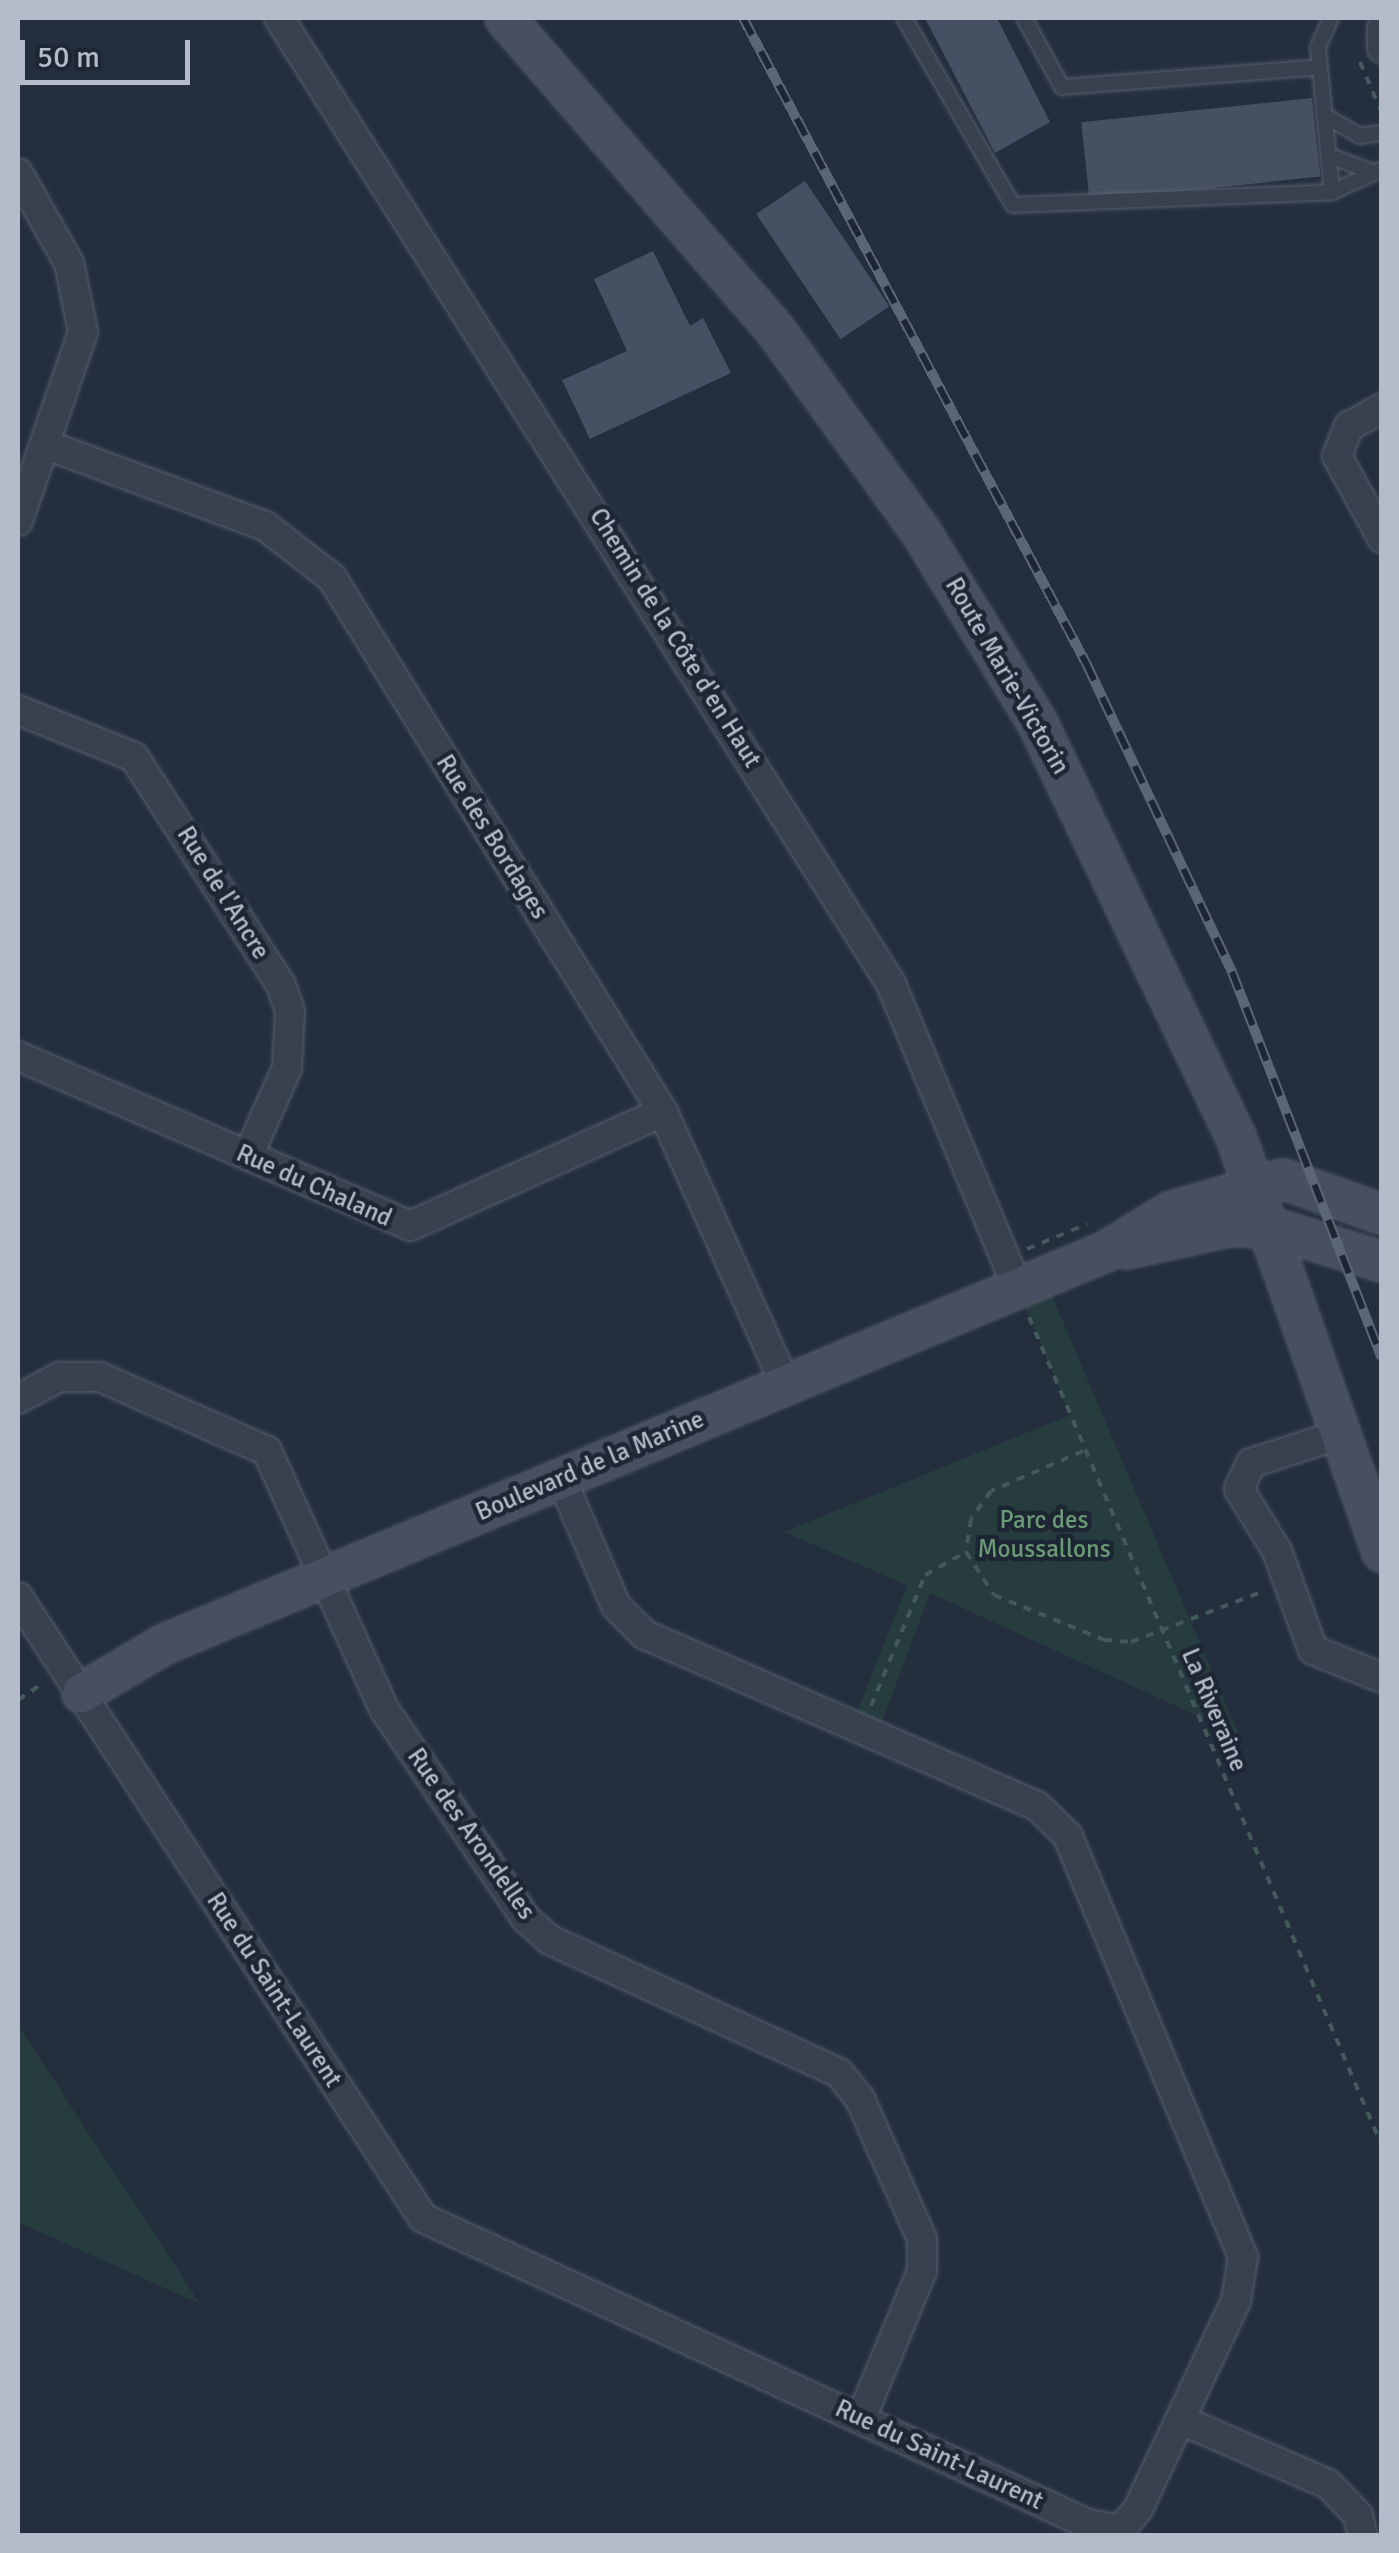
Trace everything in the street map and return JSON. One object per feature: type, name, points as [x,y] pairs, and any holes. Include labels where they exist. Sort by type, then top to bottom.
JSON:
[{"type":"street","name":"Chemin de la Côte d'en Haut","points":[[279,18],[890,984],[1017,1287]]},
{"type":"street","name":"Route Marie-Victorin","points":[[505,18],[736,278],[921,532],[1088,818],[1255,1184],[1382,1552]]},
{"type":"street","points":[[1382,28],[1382,48]]},
{"type":"street","points":[[18,173],[82,296],[76,367],[18,520]]},
{"type":"street","points":[[1382,408],[1349,426],[1336,456],[1382,538]]},
{"type":"street","name":"Rue des Bordages","points":[[47,445],[265,526],[317,560],[664,1112],[785,1384]]},
{"type":"street","name":"Rue de l'Ancre","points":[[18,710],[134,757],[280,986],[290,1011],[287,1068],[248,1156]]},
{"type":"street","name":"Rue du Chaland","points":[[18,1056],[390,1222],[430,1224],[664,1112]]},
{"type":"street","name":"Boulevard de la Marine","points":[[82,1693],[166,1644],[1105,1252],[1170,1212],[1255,1184],[1283,1179],[1382,1214]]},
{"type":"street","name":"Boulevard de la Marine","points":[[1105,1252],[1226,1227],[1270,1228],[1382,1262]]},
{"type":"street","name":"Rue des Arondelles","points":[[18,1399],[44,1382],[87,1374],[258,1445],[281,1467],[384,1708],[526,1919],[550,1940],[839,2073],[860,2099],[922,2239],[922,2271],[861,2418]]},
{"type":"street","points":[[1341,1434],[1239,1474],[1312,1650],[1382,1678]]},
{"type":"street","name":"Rue du Saint-Laurent","points":[[18,1597],[423,2218],[861,2418],[1120,2530],[1181,2420],[1236,2301],[1243,2256],[1068,1836],[1036,1806],[627,1622],[561,1478]]},
{"type":"street","points":[[1181,2420],[1328,2484],[1358,2515],[1363,2536]]},
{"type":"lane","points":[[904,18],[1013,205],[1332,192],[1378,171]]},
{"type":"lane","points":[[1024,18],[1062,88],[1319,67]]},
{"type":"lane","points":[[1331,18],[1319,67],[1332,192]]},
{"type":"lane","points":[[1324,114],[1360,136],[1382,133]]},
{"type":"lane","points":[[1328,155],[1378,171]]},
{"type":"path","name":"La Riveraine","points":[[1017,1287],[1382,2146]]},
{"type":"path","points":[[1086,1450],[991,1491],[971,1519],[966,1552],[994,1595],[1104,1640],[1162,1630],[1287,1583]]},
{"type":"path","points":[[862,1729],[925,1576],[966,1552]]},
{"type":"green space","name":"Parc des Moussallons","points":[[1044,1277],[1239,1735],[930,1593],[877,1735],[852,1725],[907,1585],[784,1532],[1070,1415],[1017,1287]]},
{"type":"green space","points":[[18,2025],[200,2304],[18,2222]]},
{"type":"building","points":[[925,18],[997,18],[1050,122],[995,153]]},
{"type":"building","points":[[1312,98],[1320,177],[1090,201],[1081,122]]},
{"type":"building","points":[[805,181],[889,306],[841,339],[756,214]]},
{"type":"building","points":[[653,251],[690,326],[703,318],[731,373],[590,439],[562,380],[627,351],[594,279]]},
{"type":"railway","points":[[743,18],[1086,663],[1232,972],[1382,1358]]}]
